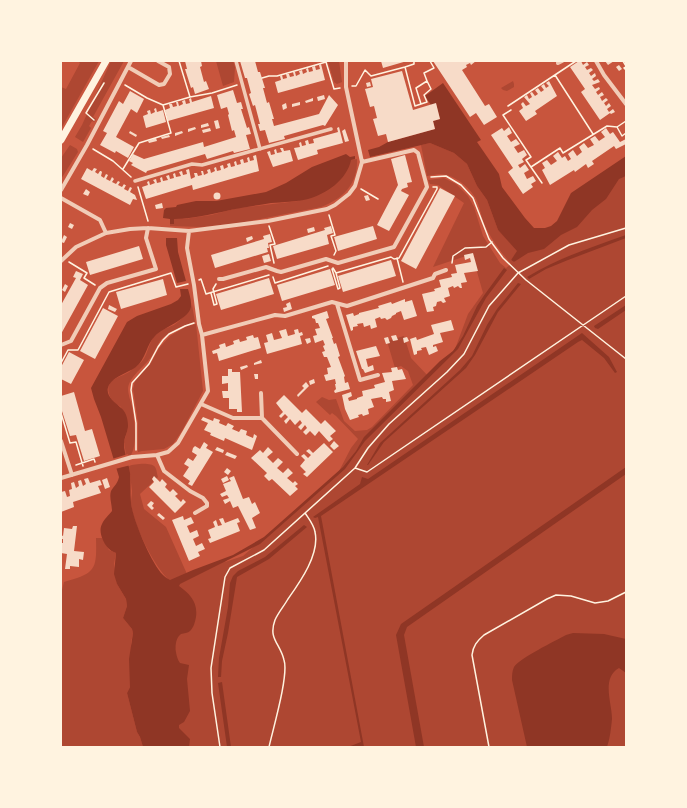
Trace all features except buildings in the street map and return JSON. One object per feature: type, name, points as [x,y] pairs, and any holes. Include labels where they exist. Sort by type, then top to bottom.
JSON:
[{"type":"main road","points":[[61,140],[106,61]]},
{"type":"street","points":[[61,190],[87,145],[131,61]]},
{"type":"street","points":[[128,67],[159,85],[164,84],[170,74],[169,67],[158,61]]},
{"type":"street","points":[[236,61],[260,149]]},
{"type":"street","points":[[62,260],[76,247],[106,233],[148,228],[189,231],[268,221],[327,209],[335,205],[349,194],[355,186],[362,162],[346,87],[346,61]]},
{"type":"street","points":[[596,61],[626,104]]},
{"type":"street","points":[[135,181],[192,164],[202,165],[331,128]]},
{"type":"street","points":[[218,279],[223,280],[266,267],[280,272],[326,259],[338,263],[394,247],[427,186],[418,153],[414,150],[362,162]]},
{"type":"street","points":[[61,198],[100,220],[106,233]]},
{"type":"street","points":[[61,345],[72,341],[100,288],[107,283],[156,269],[146,238],[148,228]]},
{"type":"street","points":[[61,478],[132,457],[157,455],[168,452],[178,443],[208,391],[202,336],[187,248],[189,231]]},
{"type":"street","points":[[202,336],[275,315],[285,316],[332,302],[347,306],[433,278],[435,274],[446,270]]},
{"type":"street","points":[[337,304],[360,380],[378,375]]},
{"type":"street","points":[[261,393],[262,418],[297,454]]},
{"type":"street","points":[[201,404],[233,418],[262,418]]},
{"type":"street","points":[[61,441],[72,475]]},
{"type":"street","points":[[157,455],[164,471],[190,491],[206,500],[207,506],[195,513]]},
{"type":"path","points":[[262,78],[277,76],[326,62],[334,89],[356,86],[365,70],[371,76],[414,64],[414,61]]},
{"type":"path","points":[[405,67],[415,106],[427,102],[424,95],[431,88],[426,81],[424,73],[434,68],[430,61]]},
{"type":"path","points":[[508,106],[576,61]]},
{"type":"path","points":[[623,61],[626,66],[624,68],[626,70]]},
{"type":"path","points":[[555,75],[593,134]]},
{"type":"path","points":[[421,104],[416,88],[426,81]]},
{"type":"path","points":[[99,122],[86,114],[104,82]]},
{"type":"path","points":[[190,97],[212,93],[242,84]]},
{"type":"path","points":[[123,169],[139,143],[171,133],[163,105]]},
{"type":"path","points":[[511,110],[503,115],[531,157],[526,160],[542,183]]},
{"type":"path","points":[[531,167],[560,148],[563,153],[606,126],[617,127],[626,121]]},
{"type":"path","points":[[617,127],[622,136],[626,133]]},
{"type":"path","points":[[87,145],[113,161],[135,181],[145,212],[148,228]]},
{"type":"path","points":[[425,178],[446,176],[461,184],[473,198],[492,242],[503,258],[518,273],[626,359]]},
{"type":"path","points":[[355,186],[378,200]]},
{"type":"path","points":[[327,209],[335,235],[331,236],[336,251],[331,261]]},
{"type":"path","points":[[268,221],[275,244],[270,245],[274,264],[272,269]]},
{"type":"path","points":[[220,747],[210,668],[225,577],[230,568],[264,550],[355,468],[368,448],[389,424],[447,372],[464,354],[489,306],[518,273],[569,245],[626,228]]},
{"type":"path","points":[[452,262],[452,256],[465,248],[486,247],[492,242]]},
{"type":"path","points":[[397,258],[405,288]]},
{"type":"path","points":[[62,260],[87,273],[84,278],[100,288]]},
{"type":"path","points":[[333,272],[338,289],[340,288],[336,273]]},
{"type":"path","points":[[61,363],[68,350],[78,350],[109,292],[171,273],[176,287],[179,286]]},
{"type":"path","points":[[210,293],[214,305],[217,304],[213,289]]},
{"type":"path","points":[[355,468],[367,472],[626,296]]},
{"type":"path","points":[[136,452],[136,423],[131,390],[132,383],[149,364],[163,340],[169,334],[185,326],[196,324]]},
{"type":"path","points":[[61,413],[70,443],[76,442],[83,466]]},
{"type":"path","points":[[269,747],[285,673],[284,660],[274,639],[272,631],[276,618],[298,585],[311,559],[315,545],[315,533],[312,524],[305,513]]},
{"type":"path","points":[[489,747],[472,655],[473,648],[477,642],[484,635],[547,599],[556,596],[571,596],[595,603],[613,599],[626,592]]},
{"type":"shaded area","points":[[78,61],[99,61],[62,127],[61,87],[66,89],[80,63]]},
{"type":"shaded area","points":[[111,61],[124,61],[93,117],[96,119],[94,122],[92,121],[89,126],[91,128],[83,142],[75,137]]},
{"type":"shaded area","points":[[216,61],[233,61],[235,67],[234,82],[223,86]]},
{"type":"shaded area","points":[[339,61],[342,82],[337,84],[334,82],[328,62]]},
{"type":"shaded area","points":[[513,81],[514,87],[507,91],[501,88]]},
{"type":"shaded area","points":[[443,83],[481,140],[477,142],[499,174],[502,187],[534,228],[545,228],[551,226],[557,221],[571,193],[626,156],[626,176],[619,179],[606,199],[592,210],[577,227],[561,235],[544,249],[528,253],[514,262],[511,260],[517,251],[498,230],[487,200],[477,186],[467,164],[454,153],[430,143],[370,157],[368,150],[379,147],[388,142],[435,129],[433,121],[440,119],[436,104],[431,105],[425,96]]},
{"type":"shaded area","points":[[430,143],[454,153],[467,164],[477,186],[487,200],[498,230],[518,251],[511,260],[514,262],[609,181],[626,176],[626,747],[178,747],[177,670],[170,581],[157,566],[151,556],[136,522],[131,503],[132,491],[129,466],[150,464],[156,468],[158,477],[140,494],[144,509],[166,527],[187,574],[230,557],[225,562],[243,556],[337,475],[351,448],[358,439],[336,416],[332,413],[330,415],[316,402],[322,397],[329,400],[336,399],[344,421],[355,431],[367,430],[372,427],[413,385],[408,371],[401,366],[395,368],[387,341],[404,336],[411,358],[428,376],[455,349],[468,314],[483,293],[472,254],[433,267],[464,203],[438,185],[430,184],[428,180],[444,178],[456,184],[468,196],[474,207],[483,236],[500,263],[506,268],[511,264],[486,229],[479,205],[474,195],[459,181],[450,176],[436,174],[427,176],[421,145]]},
{"type":"shaded area","points":[[70,145],[77,149],[78,152],[61,179],[61,158]]},
{"type":"shaded area","points":[[346,154],[350,157],[355,156],[355,159],[351,160],[345,174],[335,185],[315,197],[299,201],[245,207],[199,217],[174,219],[174,224],[170,224],[170,219],[163,218],[164,210],[166,208],[176,207],[177,205],[196,201],[216,201],[266,192],[286,183],[312,167]]},
{"type":"shaded area","points":[[357,159],[355,176],[348,189],[336,200],[321,207],[240,223],[201,227],[170,226],[170,224],[174,223],[174,219],[211,215],[238,208],[298,201],[351,160]]},
{"type":"shaded area","points":[[626,235],[626,238],[546,269],[529,279],[527,277],[563,259]]},
{"type":"shaded area","points":[[166,238],[177,238],[178,252],[186,281],[177,283],[166,245]]},
{"type":"shaded area","points":[[504,268],[507,270],[486,298],[458,349],[365,441],[345,469],[260,544],[180,584],[179,586],[187,592],[196,607],[196,617],[192,628],[189,632],[181,634],[178,637],[176,644],[177,656],[180,663],[189,665],[187,679],[190,711],[184,722],[179,725],[179,728],[190,739],[189,747],[143,747],[137,732],[127,693],[130,687],[129,659],[133,633],[132,629],[123,618],[127,606],[126,599],[117,584],[114,574],[116,553],[106,546],[101,533],[103,522],[112,511],[110,493],[119,477],[91,388],[127,322],[137,316],[171,304],[178,300],[181,296],[180,289],[188,289],[191,308],[188,313],[183,318],[155,336],[139,364],[133,369],[114,379],[109,385],[108,389],[110,398],[124,411],[127,418],[128,428],[124,441],[124,448],[129,469],[131,503],[135,520],[153,561],[163,575],[170,580],[233,555],[264,537],[343,467],[356,451],[364,437],[440,361],[453,351],[463,336],[477,306]]},
{"type":"shaded area","points":[[518,283],[521,284],[498,312],[475,355],[466,368],[384,442],[367,465],[380,443],[460,370],[472,356],[487,325],[497,309]]},
{"type":"shaded area","points":[[192,305],[195,322],[175,329],[163,338],[150,358],[129,383],[128,390],[133,411],[135,438],[131,455],[126,455],[124,442],[128,428],[121,407],[111,399],[108,389],[109,385],[111,382],[129,372],[140,363],[145,357],[155,335],[161,330],[177,323],[187,313]]},
{"type":"shaded area","points":[[626,305],[626,310],[598,329],[595,328],[594,326]]},
{"type":"shaded area","points":[[196,324],[203,391],[182,431],[173,444],[164,449],[138,452],[138,423],[133,389],[135,381],[151,363],[159,348],[170,336],[187,326]]},
{"type":"shaded area","points":[[582,333],[609,357],[617,372],[615,373],[604,358],[582,340],[321,516],[364,747],[348,747],[361,742],[318,517],[313,517],[360,484],[362,477],[368,479]]},
{"type":"shaded area","points":[[626,467],[626,474],[407,627],[404,635],[424,747],[416,747],[396,635],[401,624]]},
{"type":"shaded area","points":[[304,525],[307,527],[269,559],[237,577],[222,661],[221,677],[218,677],[219,658],[228,607],[230,583],[233,576],[238,571],[265,557]]},
{"type":"shaded area","points":[[96,538],[102,538],[109,550],[116,553],[114,564],[117,584],[126,599],[127,606],[123,618],[132,629],[133,633],[131,643],[130,687],[127,693],[137,732],[143,747],[61,747],[61,594],[64,582],[82,576],[92,569],[96,558]]},
{"type":"shaded area","points":[[573,633],[604,634],[626,639],[626,673],[619,668],[610,678],[609,691],[612,719],[607,747],[527,747],[512,680],[513,669],[518,663],[546,645]]},
{"type":"shaded area","points":[[222,682],[231,747],[227,747],[218,683]]},
{"type":"pier","points":[[128,454],[131,465],[115,469],[112,459]]}]
